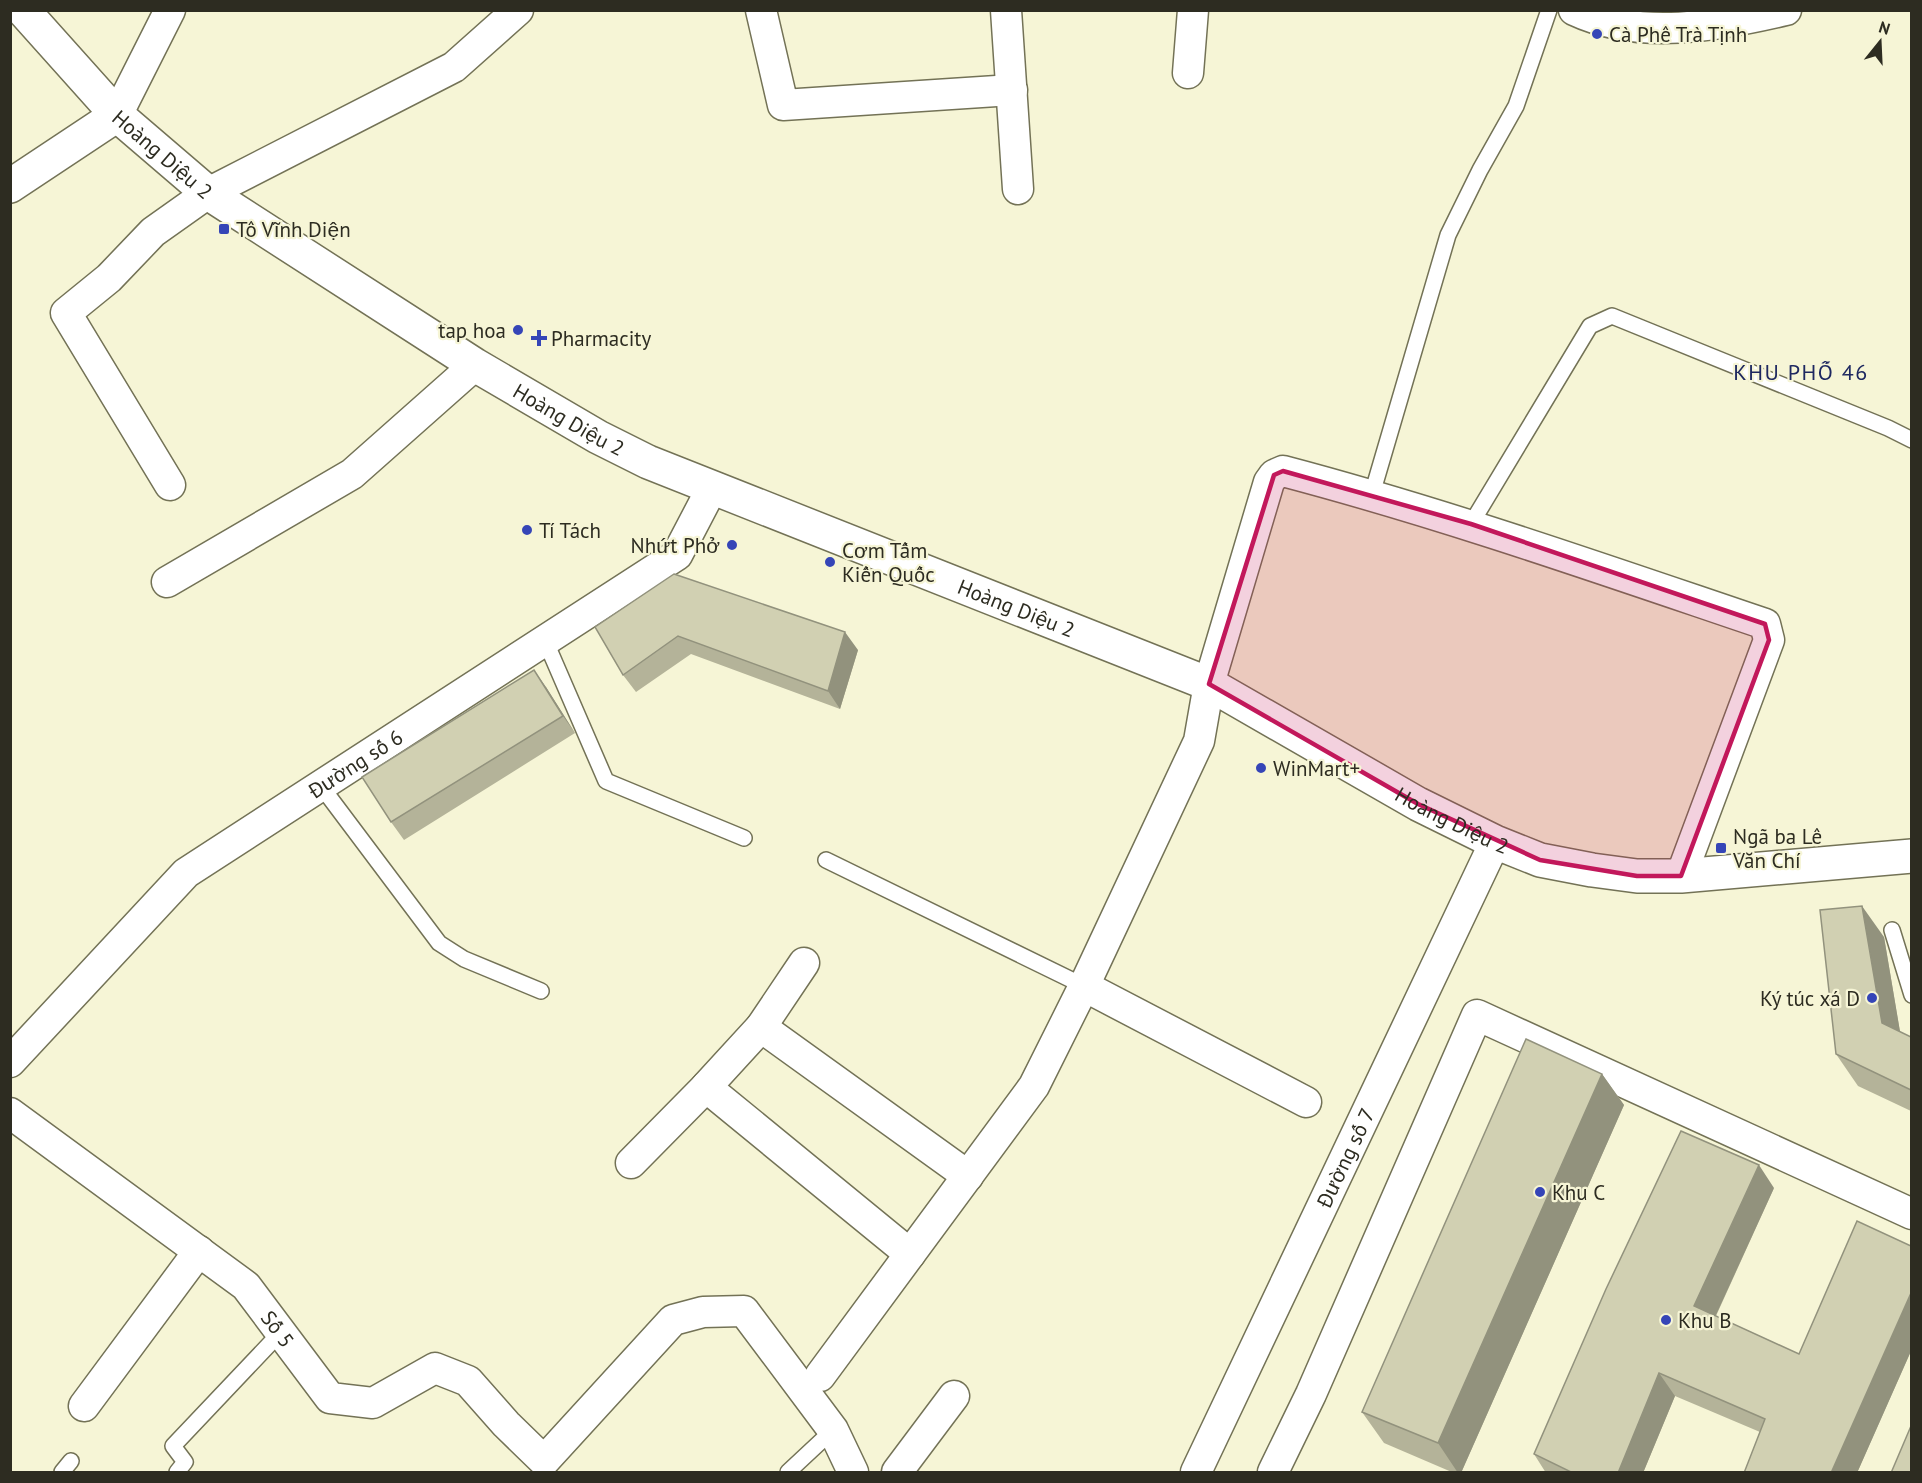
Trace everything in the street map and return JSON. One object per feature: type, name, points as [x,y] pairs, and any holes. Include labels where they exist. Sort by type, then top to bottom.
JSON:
[{"type":"street","name":"Hoàng Diệu 2","points":[[23,10],[117,115],[208,193],[475,365],[598,437],[648,462],[712,488],[1209,684],[1418,804],[1495,842],[1540,860],[1637,876],[1681,876],[1911,856]]},
{"type":"street","points":[[10,186],[117,115],[170,10]]},
{"type":"street","points":[[170,485],[66,313],[109,278],[153,232],[208,193],[454,68],[518,10]]},
{"type":"street","points":[[761,10],[783,105],[1012,90]]},
{"type":"street","points":[[1006,10],[1018,189]]},
{"type":"street","points":[[1188,73],[1193,10]]},
{"type":"street","points":[[1574,10],[1620,24],[1673,28],[1740,21],[1786,10]]},
{"type":"street","points":[[167,582],[352,474],[475,365]]},
{"type":"street","points":[[819,1376],[1034,1086],[1084,986],[1199,741],[1209,684],[1269,482],[1274,475],[1282,471],[1372,494],[1471,524],[1765,624],[1769,640],[1681,876]]},
{"type":"street","name":"Đường số 6","points":[[10,1062],[186,873],[677,555],[712,488]]},
{"type":"street","name":"Đường số 7","points":[[1196,1473],[1495,842]]},
{"type":"street","points":[[631,1163],[761,1027],[804,963]]},
{"type":"street","points":[[1084,986],[1306,1102]]},
{"type":"street","points":[[1273,1473],[1311,1394],[1477,1015],[1911,1214]]},
{"type":"street","points":[[761,1027],[968,1176]]},
{"type":"street","points":[[706,1087],[910,1254]]},
{"type":"street","name":"Số 5","points":[[10,1113],[246,1286],[330,1398],[374,1403],[435,1368],[468,1381],[506,1424],[549,1467]]},
{"type":"street","points":[[84,1406],[199,1251]]},
{"type":"street","points":[[549,1467],[673,1320],[703,1312],[744,1311],[833,1430],[853,1473]]},
{"type":"street","points":[[897,1473],[954,1396]]},
{"type":"lane","points":[[1372,494],[1448,235],[1516,105],[1549,10]]},
{"type":"lane","points":[[1471,524],[1590,326],[1612,316],[1888,428],[1911,440]]},
{"type":"lane","points":[[545,640],[606,781],[744,838]]},
{"type":"lane","points":[[321,786],[439,943],[464,959],[541,991]]},
{"type":"lane","points":[[826,860],[1084,986]]},
{"type":"lane","points":[[1892,930],[1911,995]]},
{"type":"lane","points":[[177,1473],[184,1462],[173,1446],[281,1332]]},
{"type":"lane","points":[[788,1473],[833,1430]]},
{"type":"highlighted area","points":[[1283,471],[1471,524],[1765,624],[1769,640],[1681,876],[1637,876],[1540,860],[1418,804],[1209,684],[1274,475]]},
{"type":"building","points":[[674,574],[845,632],[828,691],[678,636],[623,675],[595,627]]},
{"type":"building","points":[[534,670],[563,716],[391,822],[362,777]]},
{"type":"building","points":[[1862,906],[1882,1023],[1911,1037],[1911,1090],[1836,1054],[1820,910]]},
{"type":"building","points":[[1526,1039],[1602,1074],[1438,1443],[1362,1412]]},
{"type":"building","name":"Khu B","points":[[1681,1131],[1759,1165],[1694,1306],[1799,1354],[1857,1221],[1911,1246],[1911,1293],[1831,1473],[1744,1473],[1765,1419],[1659,1373],[1618,1473],[1573,1473],[1534,1454],[1606,1289]]},
{"type":"building","points":[[1911,1426],[1911,1473],[1891,1473]]},
{"type":"place","name":"Cà Phê Trà Tịnh","points":[[1597,34]]},
{"type":"place","name":"Tô Vĩnh Diện","points":[[224,229]]},
{"type":"place","name":"tap hoa","points":[[518,330]]},
{"type":"place","name":"Pharmacity","points":[[539,338]]},
{"type":"place","name":"Tí Tách","points":[[527,530]]},
{"type":"place","name":"Nhứt Phở","points":[[732,545]]},
{"type":"place","name":"Cơm Tấm Kiến Quốc","points":[[830,562]]},
{"type":"place","name":"WinMart+","points":[[1261,768]]},
{"type":"place","name":"Ngã ba Lê Văn Chí","points":[[1721,848]]},
{"type":"place","name":"Ký túc xá D","points":[[1872,998]]},
{"type":"place","name":"Khu C","points":[[1540,1192]]},
{"type":"place","name":"Khu B","points":[[1666,1320]]},
{"type":"district","name":"KHU PHỐ 46","points":[[1801,372]]}]
